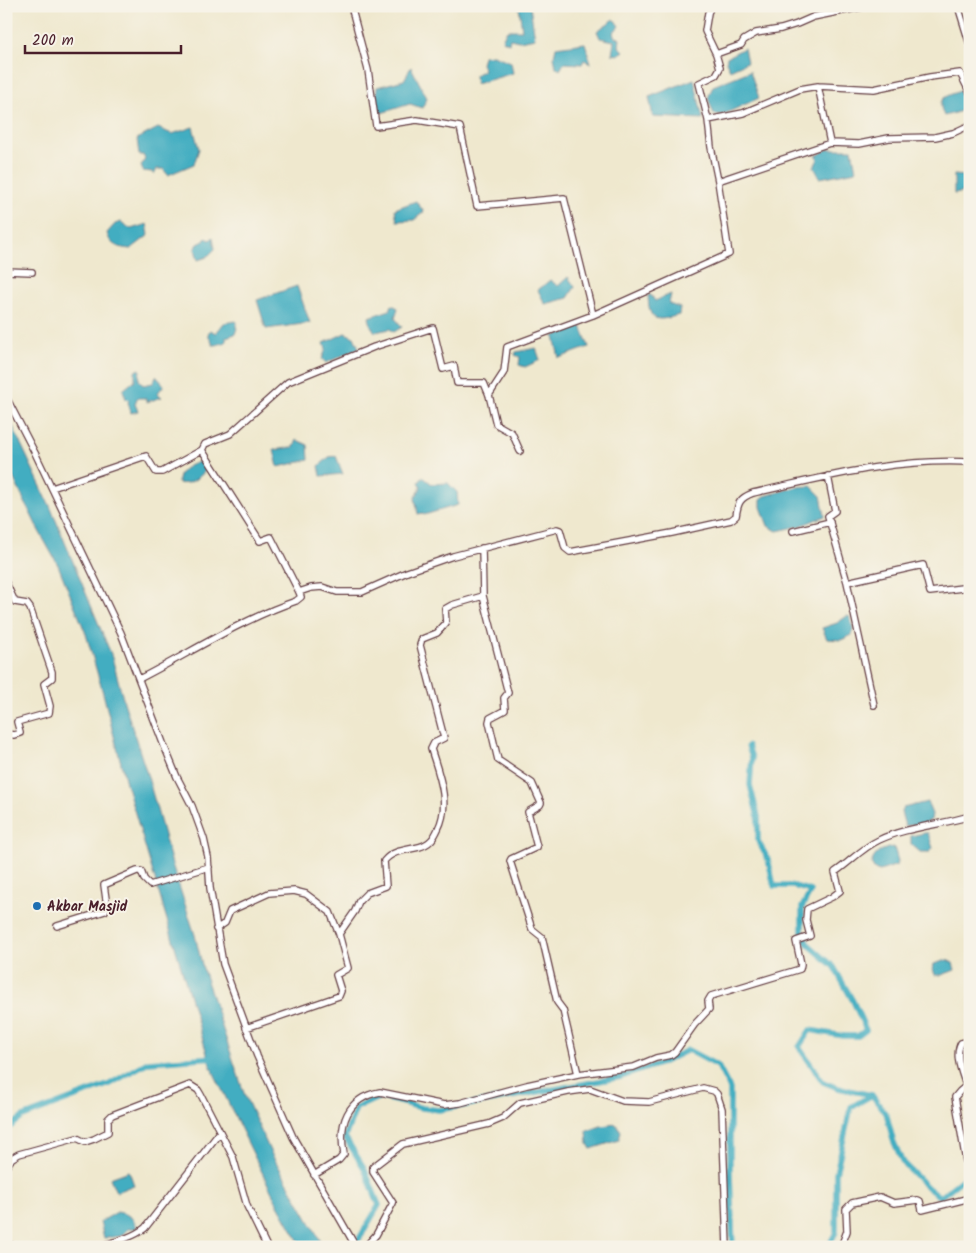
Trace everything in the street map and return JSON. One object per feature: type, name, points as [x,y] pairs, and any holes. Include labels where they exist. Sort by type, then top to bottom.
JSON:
[{"type":"street","points":[[351,6],[368,70],[376,126],[417,120],[460,127],[477,206],[564,198],[593,315]]},
{"type":"street","points":[[489,395],[504,372],[506,347],[593,315],[729,254],[708,120],[699,83],[716,75],[720,68],[716,54],[705,31],[711,6]]},
{"type":"street","points":[[716,54],[741,45],[744,40],[756,33],[789,27],[813,17],[867,6]]},
{"type":"street","points":[[958,6],[970,45]]},
{"type":"street","points":[[708,120],[743,113],[800,90],[818,86],[874,89],[960,74],[970,93]]},
{"type":"street","points":[[818,86],[830,143]]},
{"type":"street","points":[[718,181],[830,143],[858,144],[888,138],[935,137],[970,125]]},
{"type":"street","points":[[6,271],[32,272]]},
{"type":"street","points":[[52,488],[146,456],[156,472],[162,472],[202,450],[205,444],[230,434],[288,382],[374,347],[433,328],[442,369],[454,366],[457,383],[484,383],[496,424],[512,433],[520,451]]},
{"type":"street","points":[[6,397],[121,633],[174,771],[192,806],[204,839],[216,928],[223,964],[246,1028],[290,1131],[356,1247]]},
{"type":"street","points":[[139,679],[236,626],[296,602],[301,597],[271,538],[260,542],[202,450]]},
{"type":"street","points":[[299,592],[322,587],[337,592],[362,592],[422,567],[482,548],[557,529],[561,532],[566,550],[573,552],[672,533],[731,520],[736,516],[739,502],[743,497],[753,493],[828,476],[904,462],[970,462]]},
{"type":"street","points":[[828,476],[835,512],[828,516],[847,582],[874,705]]},
{"type":"street","points":[[793,531],[830,522]]},
{"type":"street","points":[[482,548],[483,596],[508,693],[504,698],[505,710],[489,720],[498,760],[532,783],[541,803],[528,812],[537,847],[510,861],[532,929],[542,937],[558,1002],[563,1010],[578,1074]]},
{"type":"street","points":[[847,582],[923,565],[930,592],[970,587]]},
{"type":"street","points":[[6,583],[15,602],[27,604],[30,608],[52,672],[52,678],[44,684],[50,706],[49,712],[17,722],[20,733],[14,736],[6,734]]},
{"type":"street","points":[[339,934],[366,893],[386,886],[384,861],[389,854],[422,846],[434,839],[444,809],[444,796],[432,749],[434,743],[444,738],[420,645],[422,639],[437,633],[446,623],[445,609],[452,605],[483,596]]},
{"type":"street","points":[[314,1175],[339,1160],[344,1154],[342,1140],[346,1115],[358,1101],[371,1094],[380,1092],[444,1105],[460,1103],[578,1074],[634,1067],[656,1058],[671,1055],[708,1009],[708,1002],[711,996],[800,969],[801,964],[796,941],[810,936],[806,920],[807,909],[840,891],[835,872],[861,850],[880,840],[970,816]]},
{"type":"street","points":[[56,926],[107,909],[104,888],[106,883],[140,871],[150,885],[209,867]]},
{"type":"street","points":[[216,928],[225,924],[230,911],[269,893],[294,891],[306,894],[330,912],[339,934],[348,968],[336,975],[341,991],[339,996],[246,1028]]},
{"type":"street","points":[[970,1041],[961,1043],[958,1048],[958,1057],[966,1086],[955,1097],[970,1185]]},
{"type":"street","points":[[6,1167],[12,1158],[19,1154],[75,1139],[85,1142],[101,1136],[108,1131],[108,1119],[112,1115],[190,1085],[198,1090],[233,1157],[247,1206],[267,1247]]},
{"type":"street","points":[[365,1247],[376,1235],[393,1203],[373,1172],[373,1167],[403,1144],[489,1124],[504,1118],[520,1103],[568,1092],[590,1089],[623,1101],[649,1102],[703,1088],[714,1091],[717,1094],[722,1109],[727,1247]]},
{"type":"street","points":[[98,1247],[131,1236],[145,1228],[220,1132]]},
{"type":"street","points":[[841,1247],[847,1231],[846,1209],[852,1203],[880,1197],[894,1203],[918,1200],[922,1210],[970,1198]]},
{"type":"street","points":[[6,1243],[16,1247]]},
{"type":"water","points":[[530,6],[535,38],[519,41],[510,39],[509,43],[502,40],[507,30],[522,30],[519,7]]},
{"type":"water","points":[[614,19],[619,26],[613,33],[615,37],[620,38],[619,47],[624,51],[618,55],[612,54],[614,41],[600,38],[597,31]]},
{"type":"water","points":[[585,43],[591,63],[584,60],[582,64],[564,63],[560,70],[556,67],[554,56],[556,47]]},
{"type":"water","points":[[744,48],[747,62],[730,70],[726,62],[727,57]]},
{"type":"water","points":[[493,55],[511,62],[513,73],[476,84],[475,75],[484,70],[481,64],[483,56]]},
{"type":"water","points":[[411,67],[427,98],[422,108],[410,104],[381,113],[375,105],[377,87],[404,80]]},
{"type":"water","points":[[750,71],[759,98],[722,115],[714,114],[708,98],[713,86]]},
{"type":"water","points":[[694,79],[703,119],[653,117],[649,97]]},
{"type":"water","points":[[960,91],[967,105],[965,110],[944,116],[941,102],[946,97]]},
{"type":"water","points":[[193,127],[199,149],[194,164],[168,175],[163,169],[157,169],[154,175],[152,172],[143,171],[141,166],[145,159],[143,155],[139,155],[137,139],[158,128],[172,134]]},
{"type":"water","points":[[828,149],[852,149],[856,171],[820,178],[814,167],[818,159],[816,156]]},
{"type":"water","points":[[969,171],[970,191],[954,194],[954,175],[966,176]]},
{"type":"water","points":[[416,201],[424,212],[414,220],[397,221],[395,209]]},
{"type":"water","points":[[121,222],[131,229],[147,224],[149,235],[131,249],[116,246],[110,241],[107,233],[115,224]]},
{"type":"water","points":[[213,237],[215,249],[207,257],[198,260],[195,249],[198,244],[206,238],[210,240]]},
{"type":"water","points":[[568,277],[575,287],[568,298],[545,304],[538,290],[550,280],[558,286]]},
{"type":"water","points":[[297,286],[310,323],[266,329],[257,300]]},
{"type":"water","points":[[671,294],[669,304],[680,308],[679,315],[664,319],[655,318],[650,310],[648,295],[651,295],[655,301]]},
{"type":"water","points":[[392,305],[398,308],[395,318],[402,327],[394,332],[390,329],[375,332],[369,317],[390,310]]},
{"type":"water","points":[[236,321],[237,328],[235,334],[226,337],[226,342],[213,345],[208,334],[210,330],[216,333],[224,323]]},
{"type":"water","points":[[581,326],[589,347],[559,358],[554,336]]},
{"type":"water","points":[[345,333],[354,337],[359,348],[326,363],[322,359],[326,349],[324,343]]},
{"type":"water","points":[[536,348],[540,360],[525,367],[519,365],[520,357],[515,355],[516,352]]},
{"type":"water","points":[[140,369],[139,380],[143,385],[153,383],[156,376],[164,385],[157,394],[162,397],[147,402],[145,398],[137,398],[135,404],[138,411],[131,413],[129,400],[126,399],[123,390],[135,380],[135,371]]},
{"type":"water","points":[[6,412],[50,506],[111,654],[172,864],[195,935],[203,969],[245,1096],[271,1153],[324,1247],[302,1247],[277,1203],[211,1067],[126,783],[86,634],[58,565],[6,463]]},
{"type":"water","points":[[297,440],[308,445],[309,460],[278,467],[274,450],[294,447]]},
{"type":"water","points":[[336,456],[343,474],[321,476],[319,466],[329,457]]},
{"type":"water","points":[[201,461],[207,469],[201,475],[191,482],[178,483],[178,478],[182,471]]},
{"type":"water","points":[[423,477],[432,484],[448,483],[457,492],[458,505],[424,515],[423,513],[418,514],[415,498],[421,487],[419,482]]},
{"type":"water","points":[[811,486],[821,496],[825,516],[800,526],[777,531],[768,526],[761,507],[761,499],[765,496],[796,487]]},
{"type":"water","points":[[847,616],[850,617],[853,628],[852,635],[841,640],[827,639],[822,628],[837,623]]},
{"type":"water","points":[[927,802],[932,814],[931,820],[925,823],[905,826],[901,812],[903,808]]},
{"type":"water","points":[[928,833],[933,848],[930,852],[920,852],[911,844],[911,836]]},
{"type":"water","points":[[894,847],[898,861],[897,865],[880,871],[874,869],[871,864],[877,854]]},
{"type":"water","points":[[947,960],[953,963],[955,970],[942,975],[935,975],[934,964]]},
{"type":"water","points":[[616,1124],[621,1131],[619,1140],[591,1149],[588,1144],[587,1131],[601,1126]]},
{"type":"water","points":[[129,1171],[134,1185],[116,1192],[110,1178]]},
{"type":"water","points":[[117,1212],[130,1217],[137,1228],[128,1229],[121,1236],[104,1238],[100,1222]]},
{"type":"waterway","points":[[748,746],[752,758],[750,785],[758,817],[758,841],[768,859],[774,886],[794,886],[811,891],[802,907],[802,932],[807,943],[834,967],[853,1001],[866,1030],[858,1036],[843,1036],[810,1030],[799,1047],[823,1082],[838,1088],[872,1095],[887,1116],[893,1140],[903,1163],[940,1197],[964,1178],[970,1169]]},
{"type":"waterway","points":[[346,1247],[359,1239],[379,1205],[364,1168],[345,1137],[356,1108],[380,1097],[422,1108],[439,1110],[621,1077],[662,1063],[688,1050],[718,1066],[730,1089],[730,1175],[733,1247]]},
{"type":"waterway","points":[[6,1130],[23,1117],[110,1084],[148,1062],[215,1057]]},
{"type":"waterway","points":[[828,1247],[836,1232],[836,1173],[851,1107],[872,1095]]},
{"type":"place","name":"Akbar Masjid","points":[[37,906]]}]
